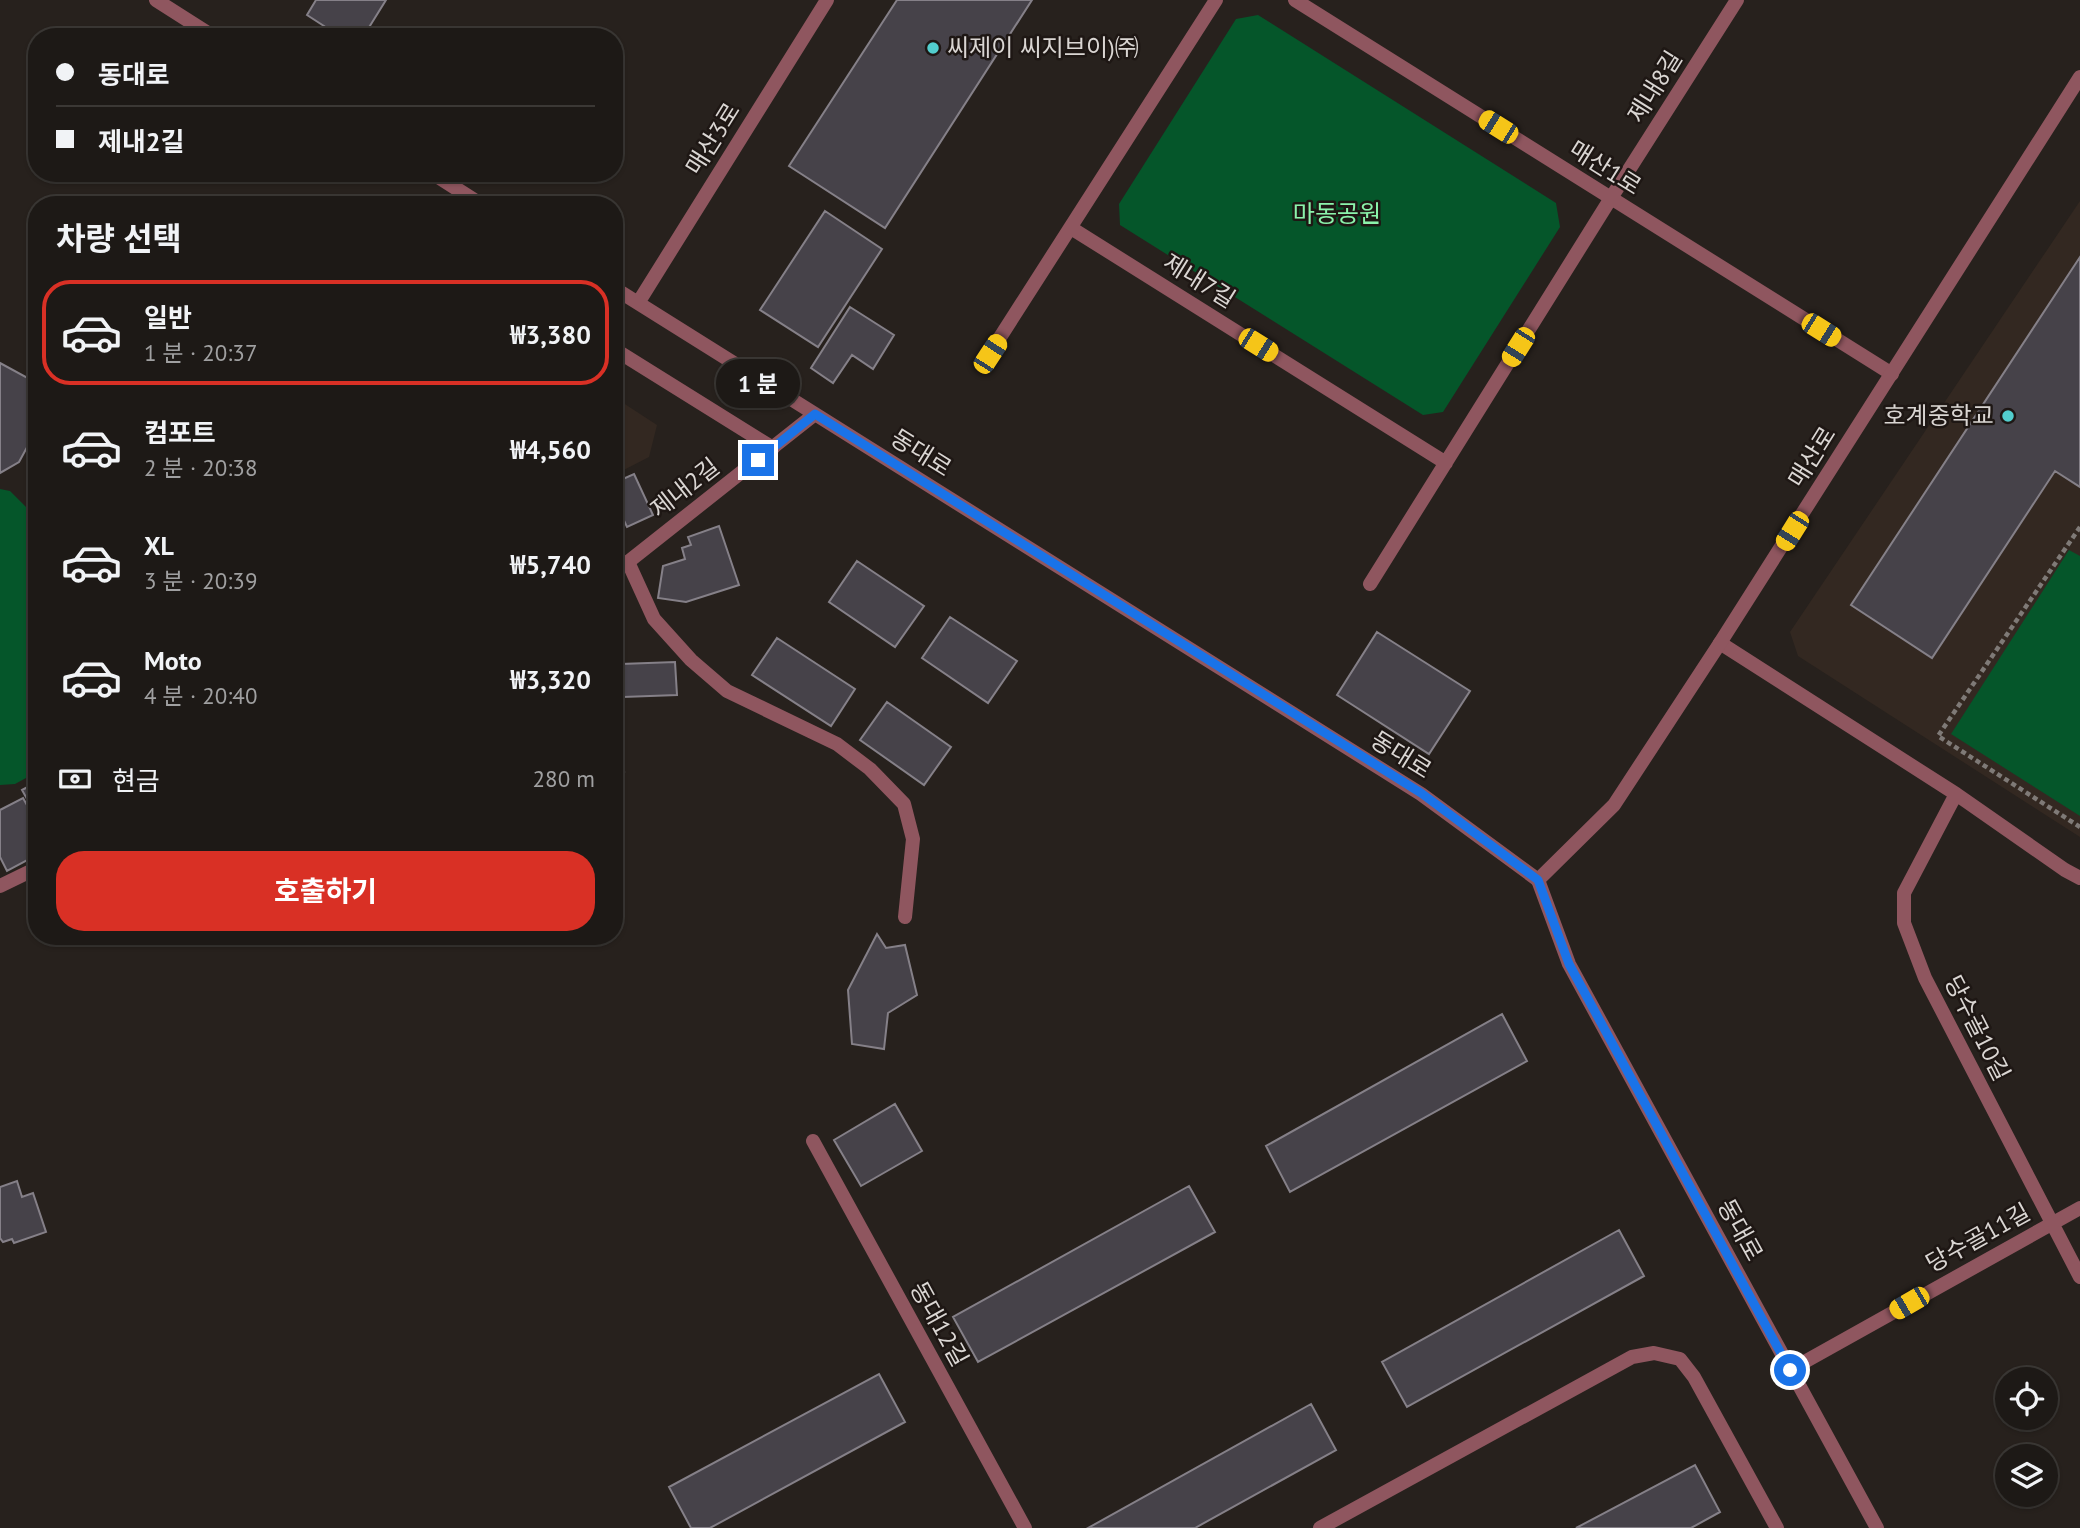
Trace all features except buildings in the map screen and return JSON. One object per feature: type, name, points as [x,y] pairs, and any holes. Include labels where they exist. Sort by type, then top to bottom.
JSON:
[{"type":"street","points":[[156,0],[200,28]]},
{"type":"street","name":"매산3로","points":[[638,303],[827,0]]},
{"type":"street","points":[[990,354],[1216,0]]},
{"type":"street","name":"매산1로","points":[[1295,0],[1892,374]]},
{"type":"street","name":"제내8길","points":[[1611,198],[1737,0]]},
{"type":"street","name":"매산로","points":[[1538,880],[1614,805],[2079,82]]},
{"type":"street","points":[[446,182],[468,196]]},
{"type":"street","points":[[1370,584],[1611,198]]},
{"type":"street","name":"제내7길","points":[[1070,228],[1446,463]]},
{"type":"street","name":"동대로","points":[[623,294],[1421,793],[1538,880],[1569,964],[1877,1528]]},
{"type":"street","points":[[623,355],[773,448]]},
{"type":"street","name":"제내2길","points":[[623,565],[815,414]]},
{"type":"street","points":[[628,562],[653,619],[691,660],[727,691],[837,744],[870,769],[904,804],[913,839],[905,917]]},
{"type":"street","points":[[1720,643],[1956,794],[2080,878]]},
{"type":"street","name":"당수골10길","points":[[1956,794],[1905,894],[1905,923],[1925,978],[2080,1277]]},
{"type":"street","points":[[0,886],[28,872]]},
{"type":"street","name":"동대12길","points":[[813,1141],[1025,1528]]},
{"type":"street","name":"당수골11길","points":[[1790,1370],[2080,1208]]},
{"type":"street","points":[[1320,1528],[1632,1357],[1654,1353],[1680,1359],[1694,1377],[1777,1528]]},
{"type":"path","points":[[2080,527],[1938,736],[2080,827]]},
{"type":"shaded area","name":"호계중학교","points":[[2080,201],[2080,837],[1798,656],[1790,632]]},
{"type":"shaded area","points":[[623,403],[657,425],[649,457],[623,470]]},
{"type":"green space","name":"마동공원","points":[[1258,15],[1556,203],[1560,227],[1443,412],[1423,415],[1120,225],[1119,204],[1236,19]]},
{"type":"green space","points":[[0,489],[10,491],[28,509],[28,777],[15,784],[0,785]]},
{"type":"green space","points":[[2069,550],[2080,556],[2080,816],[1951,734]]},
{"type":"place","name":"씨제이 씨지브이)㈜","points":[[933,48]]},
{"type":"place","name":"호계중학교","points":[[2008,416]]},
{"type":"route","points":[[758,460],[815,414],[1421,793],[1538,880],[1569,964],[1790,1370]]}]
